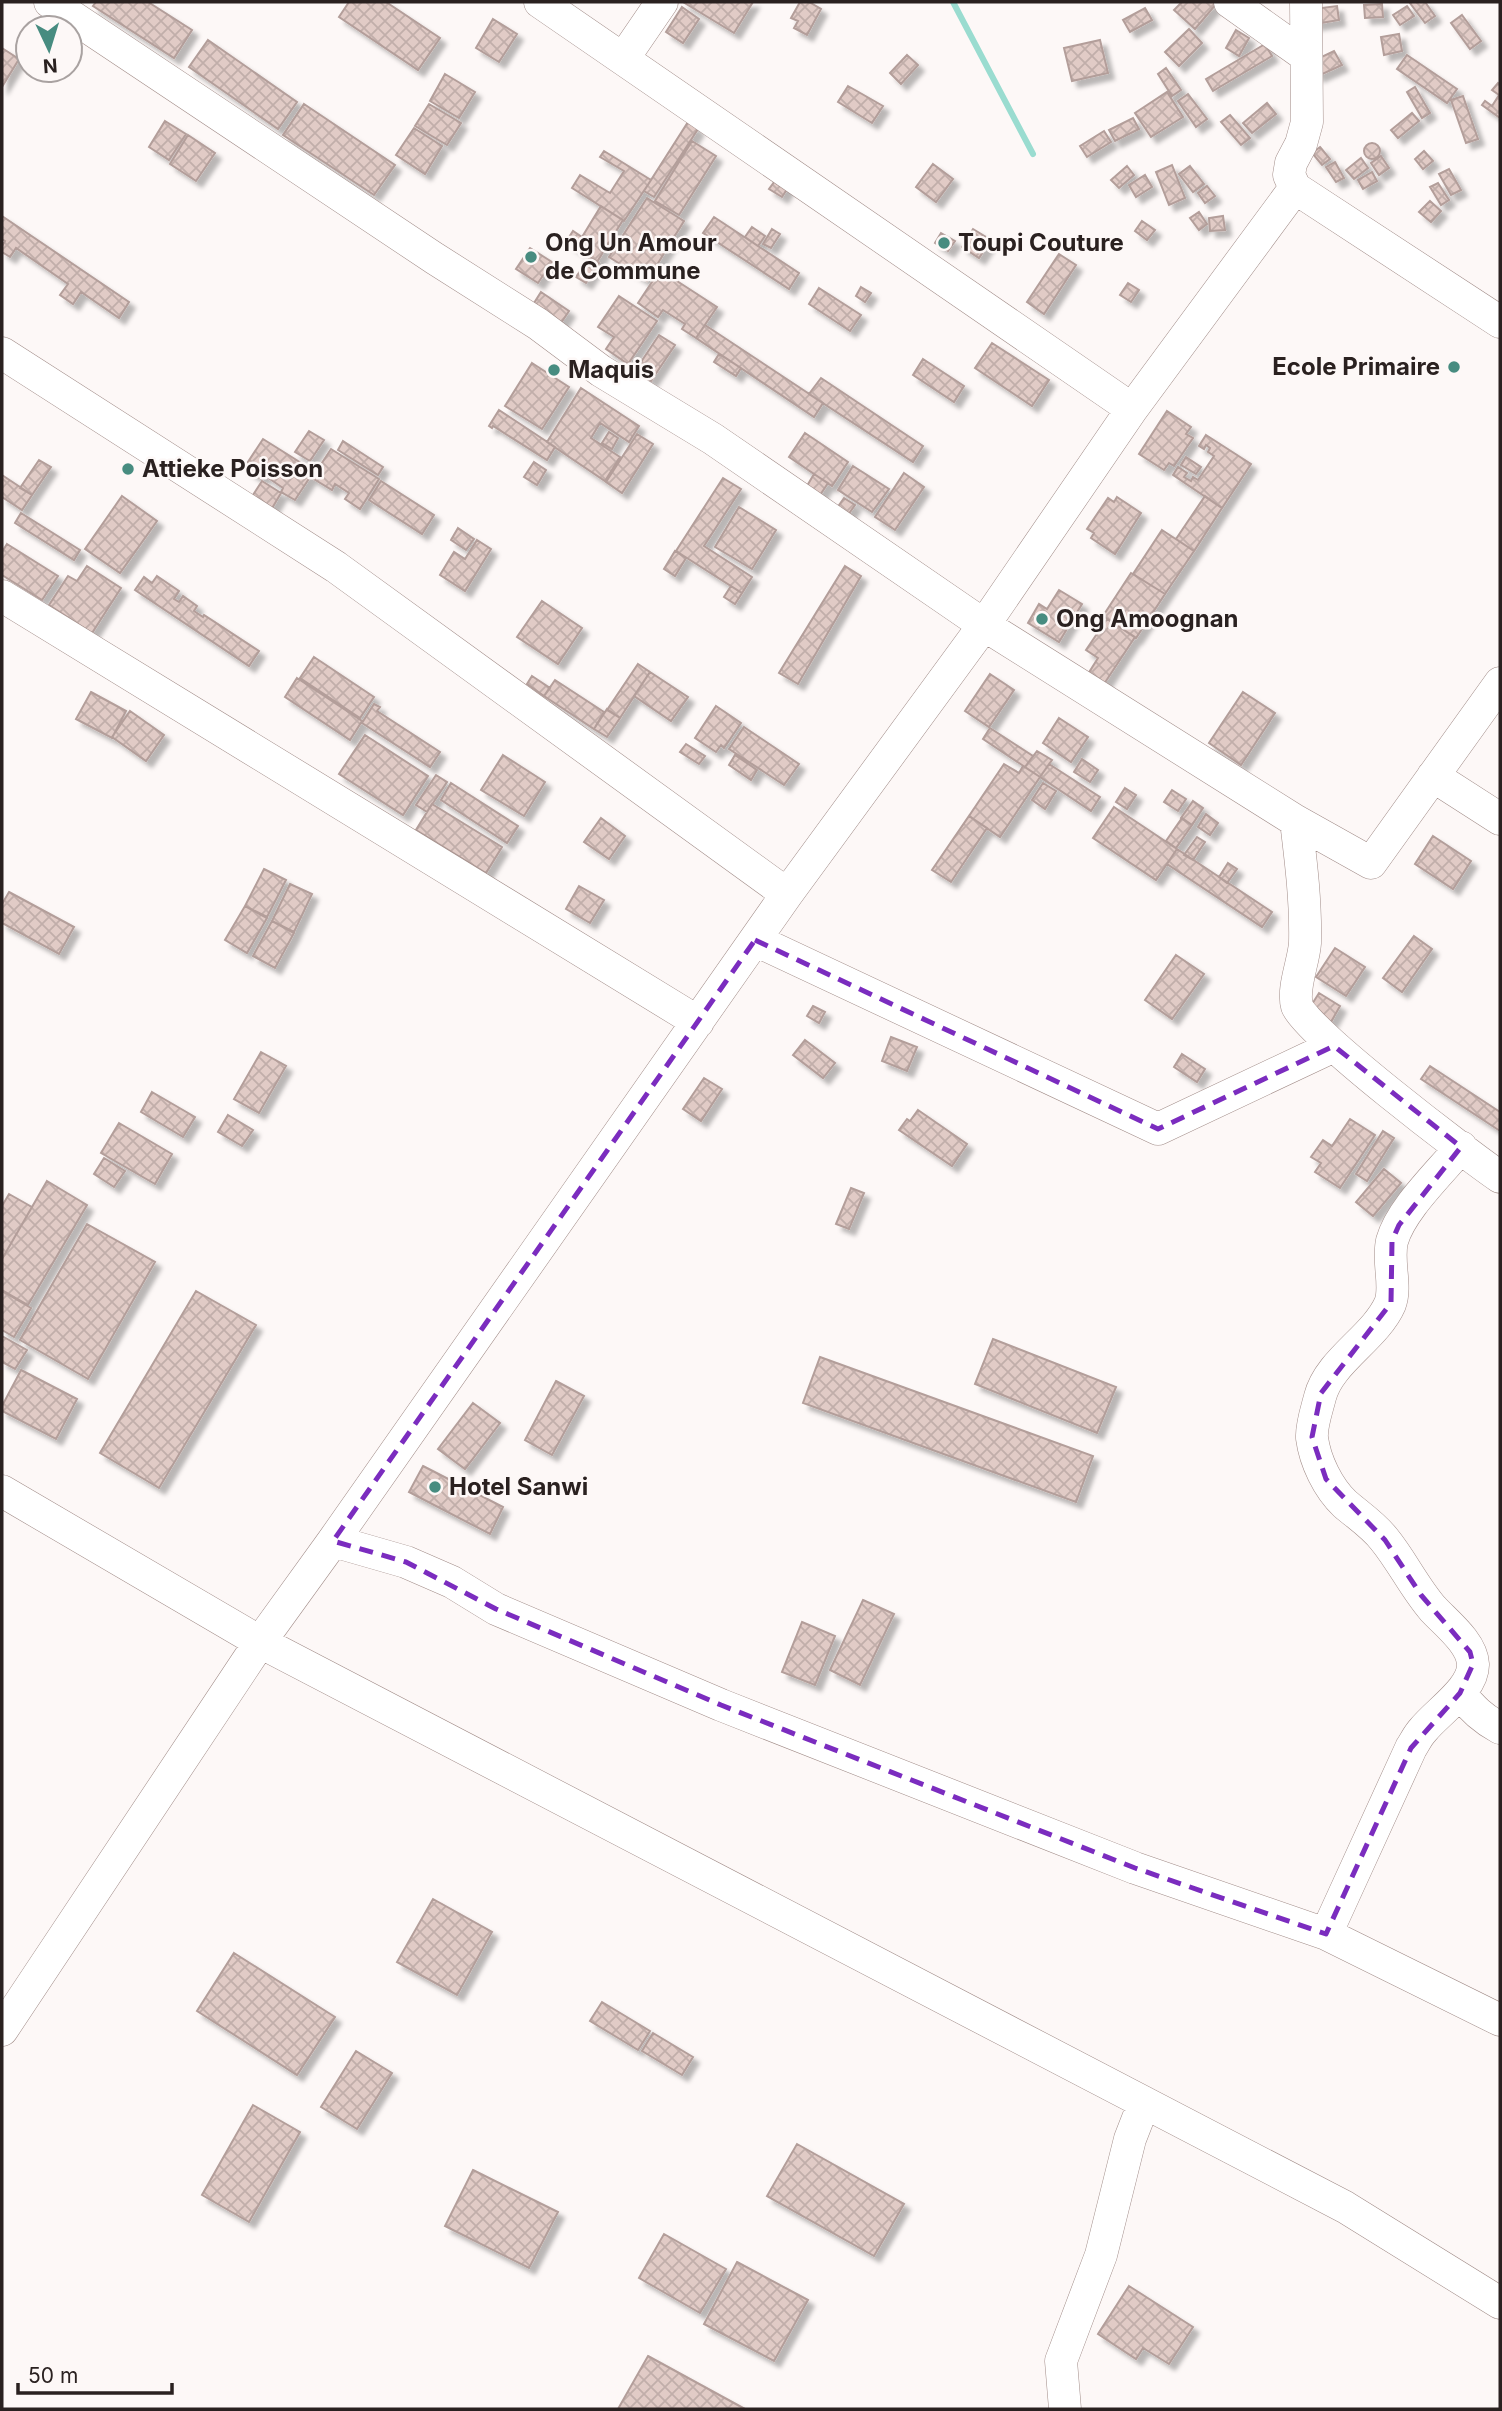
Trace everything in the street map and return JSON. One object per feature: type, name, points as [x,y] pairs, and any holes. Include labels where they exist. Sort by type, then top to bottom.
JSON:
[{"type":"street","points":[[50,2],[434,258],[538,324],[601,371],[713,439],[984,625],[1296,821],[1371,863],[1500,683]]},
{"type":"street","points":[[540,2],[1132,410]]},
{"type":"street","points":[[623,59],[662,2]]},
{"type":"street","points":[[1230,2],[1306,56]]},
{"type":"street","points":[[1306,2],[1307,122],[1301,144],[1291,163],[1289,175],[1295,188],[1500,322]]},
{"type":"street","points":[[2,2030],[260,1642],[787,894],[984,625],[1132,410],[1295,188]]},
{"type":"street","points":[[2,353],[336,567],[787,894]]},
{"type":"street","points":[[2,596],[698,1022]]},
{"type":"street","points":[[1433,776],[1500,819]]},
{"type":"street","points":[[1296,821],[1306,905],[1297,1005],[1304,1018],[1334,1046],[1500,1177]]},
{"type":"street","points":[[755,940],[1157,1129],[1334,1046]]},
{"type":"street","points":[[1326,1934],[1411,1748],[1422,1731],[1460,1693],[1471,1676],[1473,1664],[1470,1652],[1421,1595],[1385,1540],[1368,1521],[1343,1502],[1326,1479],[1312,1437],[1321,1393],[1334,1372],[1379,1322],[1391,1303],[1392,1241],[1399,1225],[1461,1147]]},
{"type":"street","points":[[2,1491],[260,1642],[1345,2207],[1500,2303]]},
{"type":"street","points":[[333,1541],[406,1562],[452,1582],[495,1609],[734,1710],[1135,1868],[1326,1934],[1500,2020]]},
{"type":"street","points":[[1460,1693],[1472,1709],[1500,1728]]},
{"type":"street","points":[[1065,2409],[1061,2361],[1101,2255],[1130,2138],[1144,2103]]},
{"type":"highlighted area","points":[[755,940],[1158,1129],[1334,1046],[1461,1147],[1399,1225],[1392,1241],[1391,1303],[1321,1393],[1312,1437],[1326,1479],[1385,1540],[1421,1595],[1470,1652],[1473,1664],[1460,1693],[1411,1748],[1326,1934],[1135,1868],[721,1705],[496,1609],[406,1562],[333,1541]]},
{"type":"building","points":[[96,2],[148,2],[192,30],[174,58],[93,6]]},
{"type":"building","points":[[349,2],[386,2],[440,38],[418,70],[339,17]]},
{"type":"building","points":[[683,2],[753,2],[734,33]]},
{"type":"building","points":[[800,2],[809,2],[821,9],[807,35],[794,28],[798,21],[791,18]]},
{"type":"building","points":[[1182,2],[1217,3],[1195,29],[1174,10]]},
{"type":"building","points":[[1425,2],[1435,16],[1425,23],[1410,3]]},
{"type":"building","points":[[1382,4],[1383,17],[1365,18],[1364,5]]},
{"type":"building","points":[[1337,6],[1339,20],[1315,24],[1313,9]]},
{"type":"building","points":[[1407,6],[1414,16],[1400,25],[1393,15]]},
{"type":"building","points":[[682,7],[699,19],[683,43],[666,32]]},
{"type":"building","points":[[1145,8],[1152,20],[1130,32],[1123,20]]},
{"type":"building","points":[[1462,15],[1481,41],[1470,49],[1451,23]]},
{"type":"building","points":[[493,19],[517,34],[499,62],[476,48]]},
{"type":"building","points":[[1189,29],[1202,43],[1179,66],[1165,52]]},
{"type":"building","points":[[1236,30],[1249,38],[1239,56],[1226,48]]},
{"type":"building","points":[[1399,34],[1402,51],[1384,55],[1381,37]]},
{"type":"building","points":[[208,40],[297,102],[278,129],[189,67]]},
{"type":"building","points":[[1100,40],[1108,73],[1072,81],[1064,48]]},
{"type":"building","points":[[1265,44],[1272,56],[1213,91],[1206,79]]},
{"type":"building","points":[[2,48],[14,56],[14,67],[2,87]]},
{"type":"building","points":[[1334,51],[1342,65],[1318,76],[1311,62]]},
{"type":"building","points":[[907,55],[918,65],[901,84],[890,73]]},
{"type":"building","points":[[1407,55],[1457,89],[1447,103],[1397,69]]},
{"type":"building","points":[[1166,68],[1181,90],[1172,96],[1158,74]]},
{"type":"building","points":[[445,74],[475,92],[459,118],[430,101]]},
{"type":"building","points":[[1498,83],[1500,85],[1500,118],[1482,105],[1485,101],[1492,106],[1499,95],[1492,90]]},
{"type":"building","points":[[848,86],[883,106],[872,123],[838,102]]},
{"type":"building","points":[[1415,87],[1430,113],[1422,118],[1407,92]]},
{"type":"building","points":[[1167,92],[1183,117],[1151,137],[1135,113]]},
{"type":"building","points":[[1188,94],[1207,119],[1196,127],[1178,101]]},
{"type":"building","points":[[1463,96],[1478,139],[1466,143],[1451,100]]},
{"type":"building","points":[[1267,103],[1276,114],[1252,133],[1243,123]]},
{"type":"building","points":[[304,104],[395,165],[374,195],[283,135]]},
{"type":"building","points":[[429,104],[461,123],[447,145],[415,126]]},
{"type":"building","points":[[1412,113],[1419,121],[1398,138],[1391,130]]},
{"type":"building","points":[[1230,115],[1250,138],[1241,145],[1221,122]]},
{"type":"building","points":[[1133,118],[1139,129],[1115,141],[1109,130]]},
{"type":"building","points":[[165,121],[186,134],[169,160],[149,147]]},
{"type":"building","points":[[688,122],[698,129],[654,197],[644,191]]},
{"type":"building","points":[[414,128],[442,146],[425,174],[396,155]]},
{"type":"building","points":[[1104,131],[1111,142],[1087,157],[1080,146]]},
{"type":"building","points":[[188,135],[215,153],[196,181],[170,164]]},
{"type":"building","points":[[692,141],[716,156],[679,215],[655,201]]},
{"type":"building","points":[[1372,143],[1380,151],[1372,159],[1364,151]]},
{"type":"building","points":[[1320,147],[1330,159],[1322,165],[1312,153]]},
{"type":"building","points":[[604,151],[651,180],[624,221],[572,188],[580,175],[610,193],[624,171],[600,157]]},
{"type":"building","points":[[1424,151],[1433,161],[1423,169],[1415,159]]},
{"type":"building","points":[[1381,156],[1389,168],[1379,175],[1371,163]]},
{"type":"building","points":[[1361,158],[1368,168],[1354,179],[1346,170]]},
{"type":"building","points":[[1335,162],[1344,178],[1336,182],[1326,167]]},
{"type":"building","points":[[933,164],[953,179],[936,202],[916,187]]},
{"type":"building","points":[[1172,165],[1185,198],[1169,205],[1156,172]]},
{"type":"building","points":[[1127,166],[1134,175],[1119,188],[1111,180]]},
{"type":"building","points":[[1190,166],[1204,184],[1193,192],[1179,174]]},
{"type":"building","points":[[1449,169],[1461,190],[1451,195],[1439,174]]},
{"type":"building","points":[[1372,172],[1377,181],[1363,189],[1358,180]]},
{"type":"building","points":[[1145,175],[1152,187],[1136,197],[1129,185]]},
{"type":"building","points":[[777,178],[789,186],[782,197],[769,189]]},
{"type":"building","points":[[1438,183],[1449,200],[1441,205],[1430,187]]},
{"type":"building","points":[[1207,186],[1215,196],[1205,203],[1198,193]]},
{"type":"building","points":[[647,198],[684,221],[647,281],[609,257]]},
{"type":"building","points":[[1430,201],[1441,211],[1431,222],[1419,212]]},
{"type":"building","points":[[601,206],[623,220],[597,262],[566,242],[573,231],[582,237]]},
{"type":"building","points":[[1199,212],[1207,224],[1199,230],[1190,218]]},
{"type":"building","points":[[2,216],[129,302],[119,318],[81,292],[73,304],[60,295],[68,284],[16,248],[10,257],[2,252],[5,241],[2,239]]},
{"type":"building","points":[[1223,216],[1225,230],[1210,231],[1209,218]]},
{"type":"building","points":[[714,217],[799,273],[789,289],[703,233]]},
{"type":"building","points":[[1142,221],[1155,230],[1147,240],[1135,231]]},
{"type":"building","points":[[752,227],[765,236],[758,246],[745,237]]},
{"type":"building","points":[[772,229],[780,234],[771,248],[763,244]]},
{"type":"building","points":[[973,229],[991,240],[979,258],[962,247]]},
{"type":"building","points":[[941,233],[955,241],[948,251],[935,243]]},
{"type":"building","points":[[530,248],[552,262],[538,283],[516,269]]},
{"type":"building","points":[[1059,254],[1076,265],[1044,314],[1027,302]]},
{"type":"building","points":[[590,257],[599,263],[586,283],[576,277]]},
{"type":"building","points":[[660,270],[717,307],[696,338],[682,329],[685,324],[663,310],[658,317],[638,303]]},
{"type":"building","points":[[1128,283],[1139,290],[1131,302],[1120,295]]},
{"type":"building","points":[[861,287],[871,293],[865,302],[856,296]]},
{"type":"building","points":[[819,288],[861,315],[850,331],[809,304]]},
{"type":"building","points":[[541,292],[569,311],[557,329],[529,311]]},
{"type":"building","points":[[619,296],[657,321],[628,364],[606,349],[614,337],[598,327]]},
{"type":"building","points":[[705,325],[823,403],[814,417],[696,338]]},
{"type":"building","points":[[659,335],[675,345],[651,381],[635,371]]},
{"type":"building","points":[[992,343],[1049,380],[1032,406],[975,368]]},
{"type":"building","points":[[719,354],[741,368],[736,376],[714,362]]},
{"type":"building","points":[[923,359],[964,386],[954,402],[913,375]]},
{"type":"building","points":[[532,363],[569,387],[542,429],[505,406]]},
{"type":"building","points":[[821,378],[923,446],[913,462],[809,394]]},
{"type":"building","points":[[581,388],[639,426],[629,442],[600,423],[591,438],[620,457],[605,481],[547,442]]},
{"type":"building","points":[[499,410],[555,447],[547,460],[489,426]]},
{"type":"building","points":[[1167,411],[1191,427],[1186,434],[1193,438],[1174,466],[1169,463],[1164,470],[1139,454]]},
{"type":"building","points":[[309,431],[324,440],[310,461],[295,452]]},
{"type":"building","points":[[609,432],[618,438],[612,449],[602,443]]},
{"type":"building","points":[[805,433],[848,462],[832,486],[789,457]]},
{"type":"building","points":[[637,434],[653,444],[622,493],[606,482]]},
{"type":"building","points":[[1206,435],[1251,464],[1222,508],[1173,475],[1178,467],[1187,473],[1184,477],[1191,481],[1193,477],[1198,480],[1214,456],[1208,452],[1210,448],[1206,445],[1204,449],[1199,446]]},
{"type":"building","points":[[263,439],[314,471],[295,500],[281,492],[283,488],[264,475],[261,479],[244,468]]},
{"type":"building","points":[[343,441],[383,467],[378,475],[338,450]]},
{"type":"building","points":[[331,449],[379,479],[360,509],[345,499],[349,493],[335,484],[332,490],[312,478]]},
{"type":"building","points":[[1186,457],[1201,467],[1196,474],[1181,465]]},
{"type":"building","points":[[39,460],[51,467],[32,495],[20,488]]},
{"type":"building","points":[[534,462],[546,470],[537,485],[524,477]]},
{"type":"building","points":[[853,466],[889,489],[872,512],[838,490]]},
{"type":"building","points":[[904,473],[924,487],[895,530],[875,517]]},
{"type":"building","points":[[814,474],[828,483],[820,495],[807,486]]},
{"type":"building","points":[[2,475],[32,495],[22,510],[2,497]]},
{"type":"building","points":[[723,478],[741,489],[704,546],[752,577],[742,593],[676,551]]},
{"type":"building","points":[[262,481],[281,493],[271,510],[251,498]]},
{"type":"building","points":[[381,481],[434,515],[422,534],[369,500]]},
{"type":"building","points":[[122,496],[157,521],[120,573],[85,549]]},
{"type":"building","points":[[1205,496],[1222,508],[1194,551],[1176,539]]},
{"type":"building","points":[[1117,497],[1141,513],[1115,554],[1091,538],[1094,533],[1087,529],[1108,498],[1114,502]]},
{"type":"building","points":[[844,498],[855,505],[848,515],[837,508]]},
{"type":"building","points":[[739,507],[776,530],[752,569],[715,547]]},
{"type":"building","points":[[21,513],[80,550],[74,560],[15,523]]},
{"type":"building","points":[[458,528],[474,539],[466,550],[451,540]]},
{"type":"building","points":[[1162,530],[1194,551],[1165,594],[1133,574]]},
{"type":"building","points":[[477,540],[491,549],[465,591],[440,575],[454,552],[465,559]]},
{"type":"building","points":[[7,544],[58,576],[42,600],[2,575],[2,552]]},
{"type":"building","points":[[675,551],[686,558],[675,576],[664,569]]},
{"type":"building","points":[[87,566],[121,588],[92,633],[49,605],[68,576],[77,581]]},
{"type":"building","points":[[845,566],[861,576],[798,684],[779,673]]},
{"type":"building","points":[[1131,573],[1165,594],[1136,638],[1103,616]]},
{"type":"building","points":[[157,576],[179,591],[174,599],[179,602],[183,596],[197,606],[194,611],[259,651],[249,666],[135,590],[144,577],[152,583]]},
{"type":"building","points":[[731,586],[742,593],[735,604],[724,597]]},
{"type":"building","points":[[1059,590],[1082,604],[1059,642],[1028,623],[1039,604],[1047,609]]},
{"type":"building","points":[[542,601],[582,628],[558,664],[517,637]]},
{"type":"building","points":[[1107,619],[1135,637],[1104,684],[1088,674],[1098,658],[1086,650]]},
{"type":"building","points":[[314,657],[374,697],[360,718],[300,678]]},
{"type":"building","points":[[638,664],[650,672],[620,718],[607,710]]},
{"type":"building","points":[[650,672],[688,697],[671,721],[634,696]]},
{"type":"building","points":[[990,674],[1014,690],[989,727],[965,711]]},
{"type":"building","points":[[532,676],[550,688],[544,696],[527,684]]},
{"type":"building","points":[[297,678],[362,721],[350,740],[285,697]]},
{"type":"building","points":[[555,680],[604,712],[594,729],[544,696]]},
{"type":"building","points":[[91,692],[126,711],[112,738],[76,719]]},
{"type":"building","points":[[1243,692],[1275,713],[1241,765],[1209,743]]},
{"type":"building","points":[[374,704],[380,707],[377,711],[440,752],[430,767],[362,723]]},
{"type":"building","points":[[716,706],[741,723],[724,748],[721,745],[716,752],[695,738]]},
{"type":"building","points":[[607,709],[620,718],[607,737],[594,729]]},
{"type":"building","points":[[130,711],[164,735],[146,761],[112,737]]},
{"type":"building","points":[[1059,718],[1088,737],[1071,762],[1043,743]]},
{"type":"building","points":[[744,727],[799,764],[784,785],[729,749]]},
{"type":"building","points":[[990,728],[1033,756],[1025,767],[983,739]]},
{"type":"building","points":[[365,735],[428,776],[403,815],[339,774]]},
{"type":"building","points":[[686,744],[705,756],[699,764],[680,752]]},
{"type":"building","points":[[1037,751],[1052,760],[1040,777],[1025,767]]},
{"type":"building","points":[[503,755],[545,782],[524,816],[481,790]]},
{"type":"building","points":[[735,755],[757,770],[751,780],[729,765]]},
{"type":"building","points":[[1082,759],[1098,770],[1090,782],[1074,772]]},
{"type":"building","points":[[1004,764],[1019,773],[1023,766],[1040,777],[1000,837],[969,816]]},
{"type":"building","points":[[1049,764],[1100,797],[1091,811],[1040,777]]},
{"type":"building","points":[[436,775],[447,782],[427,812],[416,805]]},
{"type":"building","points":[[451,783],[518,826],[507,843],[441,800]]},
{"type":"building","points":[[1043,783],[1056,791],[1045,809],[1032,800]]},
{"type":"building","points":[[1125,788],[1136,795],[1127,809],[1116,802]]},
{"type":"building","points":[[1172,790],[1186,799],[1178,811],[1164,802]]},
{"type":"building","points":[[1193,801],[1203,808],[1192,825],[1181,818]]},
{"type":"building","points":[[432,804],[502,847],[486,873],[416,830]]},
{"type":"building","points":[[1114,807],[1177,849],[1156,880],[1093,838]]},
{"type":"building","points":[[1206,814],[1218,823],[1210,835],[1198,827]]},
{"type":"building","points":[[969,816],[987,828],[951,882],[932,870]]},
{"type":"building","points":[[601,818],[625,836],[609,859],[584,842]]},
{"type":"building","points":[[1182,818],[1192,825],[1176,848],[1166,841]]},
{"type":"building","points":[[1433,836],[1471,861],[1453,889],[1415,864]]},
{"type":"building","points":[[1197,837],[1205,842],[1193,860],[1184,855]]},
{"type":"building","points":[[1177,849],[1272,912],[1262,927],[1167,864]]},
{"type":"building","points":[[1228,863],[1237,869],[1227,883],[1219,877]]},
{"type":"building","points":[[264,869],[286,880],[267,917],[245,906]]},
{"type":"building","points":[[290,884],[312,894],[294,932],[272,921]]},
{"type":"building","points":[[579,886],[604,900],[590,923],[566,909]]},
{"type":"building","points":[[9,892],[74,927],[59,954],[2,923],[2,904]]},
{"type":"building","points":[[245,906],[267,918],[247,953],[225,940]]},
{"type":"building","points":[[272,921],[294,933],[275,968],[253,956]]},
{"type":"building","points":[[1414,936],[1432,949],[1402,992],[1383,978]]},
{"type":"building","points":[[1335,948],[1365,967],[1346,996],[1316,977]]},
{"type":"building","points":[[1176,955],[1204,974],[1172,1019],[1145,1000]]},
{"type":"building","points":[[1319,993],[1340,1006],[1331,1022],[1309,1009]]},
{"type":"building","points":[[813,1006],[825,1012],[819,1023],[807,1016]]},
{"type":"building","points":[[891,1037],[917,1047],[907,1071],[882,1061]]},
{"type":"building","points":[[805,1040],[835,1063],[823,1078],[793,1055]]},
{"type":"building","points":[[261,1052],[286,1066],[259,1113],[234,1099]]},
{"type":"building","points":[[1182,1054],[1205,1069],[1197,1082],[1174,1067]]},
{"type":"building","points":[[1430,1066],[1500,1112],[1500,1131],[1421,1079]]},
{"type":"building","points":[[704,1078],[722,1089],[701,1121],[683,1109]]},
{"type":"building","points":[[152,1092],[195,1117],[183,1137],[141,1112]]},
{"type":"building","points":[[918,1110],[967,1144],[952,1166],[899,1130]]},
{"type":"building","points":[[228,1115],[253,1130],[242,1146],[218,1132]]},
{"type":"building","points":[[1350,1119],[1375,1135],[1340,1188],[1315,1172],[1321,1163],[1311,1157],[1323,1140],[1332,1146]]},
{"type":"building","points":[[119,1123],[172,1154],[155,1184],[101,1153]]},
{"type":"building","points":[[1383,1131],[1394,1138],[1367,1181],[1356,1174]]},
{"type":"building","points":[[104,1158],[125,1171],[114,1187],[94,1174]]},
{"type":"building","points":[[1384,1169],[1401,1183],[1373,1216],[1356,1202]]},
{"type":"building","points":[[47,1181],[87,1205],[28,1305],[2,1290],[2,1259]]},
{"type":"building","points":[[851,1188],[864,1193],[849,1229],[836,1224]]},
{"type":"building","points":[[9,1194],[32,1207],[2,1259],[2,1206]]},
{"type":"building","points":[[87,1224],[155,1262],[88,1379],[20,1340]]},
{"type":"building","points":[[2,1291],[31,1308],[14,1337],[2,1330]]},
{"type":"building","points":[[196,1291],[256,1325],[159,1488],[100,1453]]},
{"type":"building","points":[[2,1336],[27,1350],[15,1369],[2,1362]]},
{"type":"building","points":[[993,1339],[1116,1387],[1097,1433],[975,1384]]},
{"type":"building","points":[[820,1357],[1093,1456],[1076,1502],[803,1403]]},
{"type":"building","points":[[21,1370],[77,1399],[56,1439],[2,1411],[2,1406]]},
{"type":"building","points":[[556,1381],[584,1396],[552,1455],[525,1440]]},
{"type":"building","points":[[473,1403],[500,1423],[465,1469],[438,1449]]},
{"type":"building","points":[[423,1466],[503,1507],[490,1534],[409,1492]]},
{"type":"building","points":[[863,1600],[894,1614],[860,1685],[830,1670]]},
{"type":"building","points":[[802,1622],[835,1636],[815,1685],[782,1672]]},
{"type":"building","points":[[433,1899],[492,1932],[457,1995],[397,1962]]},
{"type":"building","points":[[234,1953],[335,2017],[297,2075],[197,2011]]},
{"type":"building","points":[[602,2002],[650,2031],[638,2050],[590,2021]]},
{"type":"building","points":[[653,2033],[693,2057],[682,2075],[642,2051]]},
{"type":"building","points":[[356,2051],[392,2073],[357,2129],[321,2107]]},
{"type":"building","points":[[253,2105],[300,2132],[249,2222],[202,2195]]},
{"type":"building","points":[[797,2144],[904,2204],[874,2256],[767,2196]]},
{"type":"building","points":[[473,2170],[558,2212],[529,2268],[445,2226]]},
{"type":"building","points":[[664,2234],[726,2269],[700,2313],[639,2278]]},
{"type":"building","points":[[737,2262],[808,2300],[774,2361],[704,2324]]},
{"type":"building","points":[[1129,2286],[1193,2327],[1169,2364],[1143,2348],[1136,2359],[1098,2334]]},
{"type":"building","points":[[648,2356],[745,2409],[618,2409]]},
{"type":"waterway","points":[[953,2],[1033,154]]},
{"type":"place","name":"Toupi Couture","points":[[944,243]]},
{"type":"place","name":"Ong Un Amour de Commune","points":[[531,257]]},
{"type":"place","name":"Ecole Primaire","points":[[1454,367]]},
{"type":"place","name":"Maquis","points":[[554,370]]},
{"type":"place","name":"Attieke Poisson","points":[[128,469]]},
{"type":"place","name":"Ong Amoognan","points":[[1042,619]]},
{"type":"place","name":"Hotel Sanwi","points":[[435,1487]]}]
